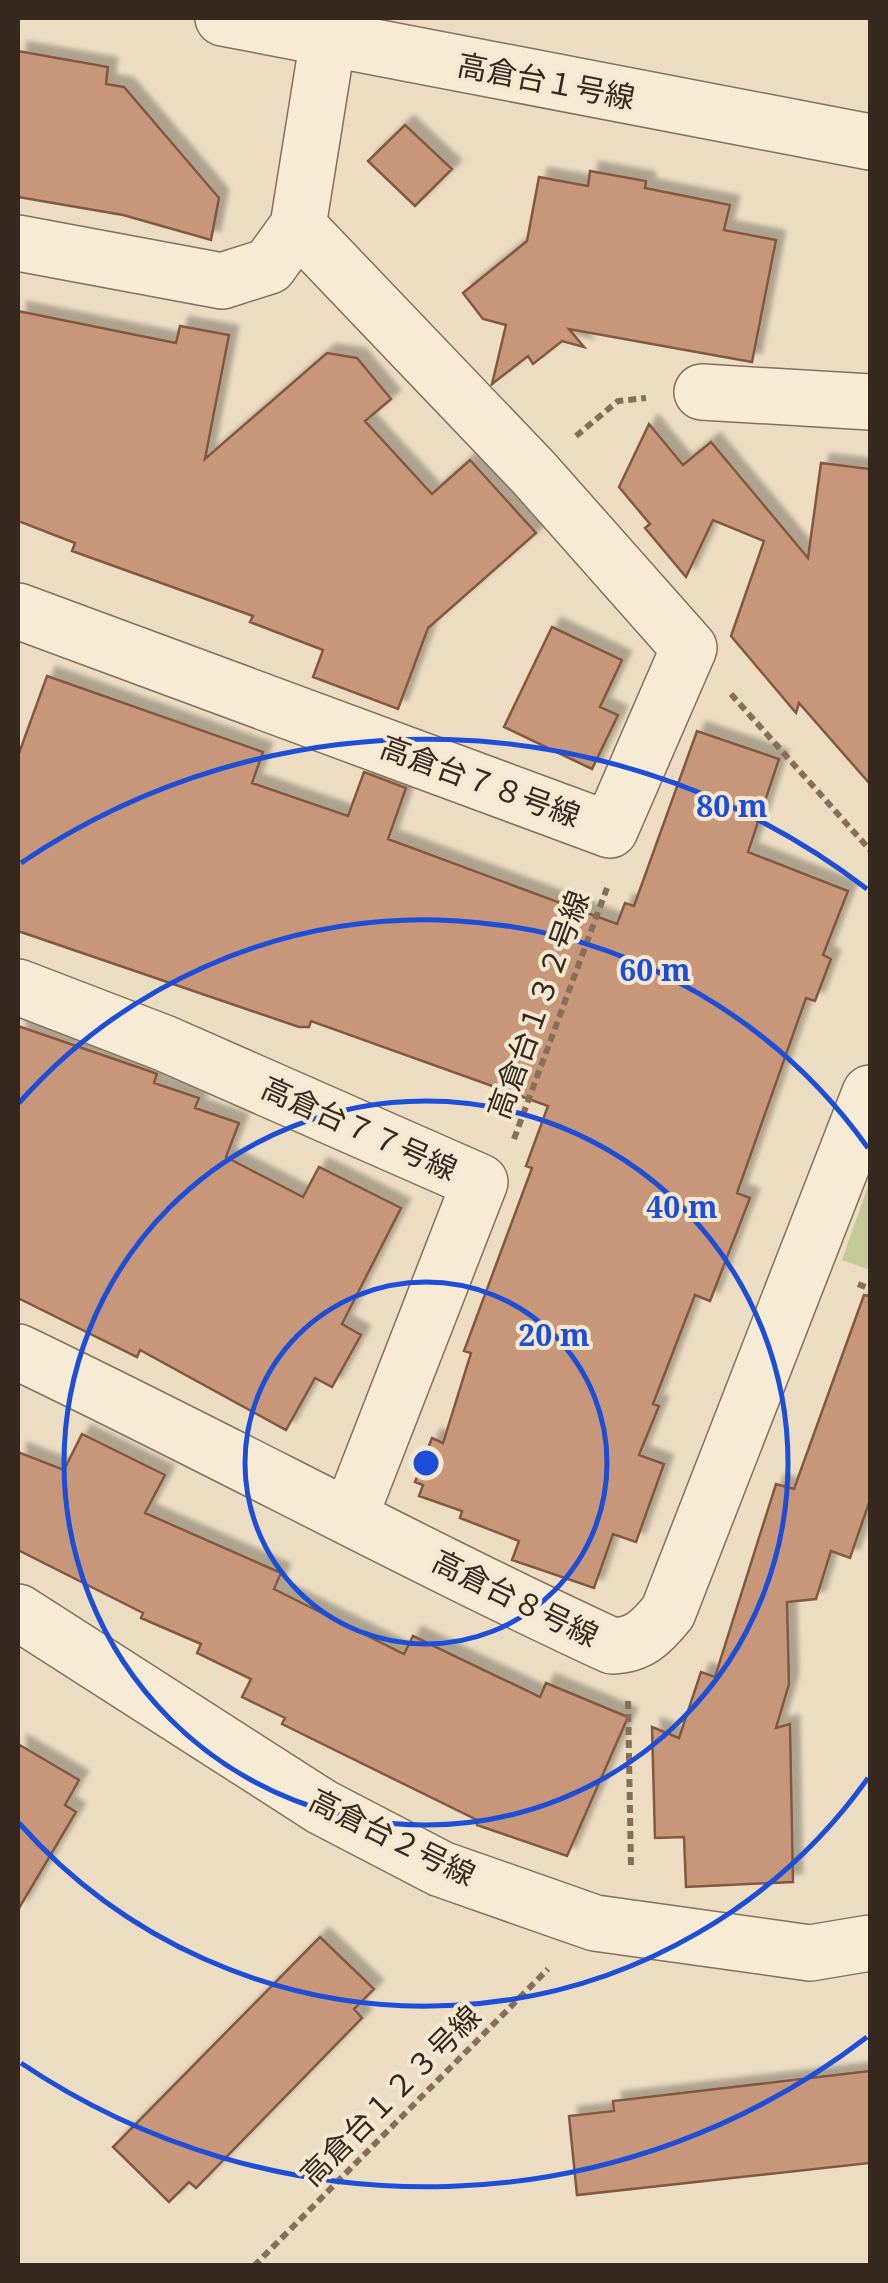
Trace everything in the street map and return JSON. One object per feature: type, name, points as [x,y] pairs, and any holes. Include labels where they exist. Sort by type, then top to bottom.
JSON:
[{"type":"street","name":"高倉台１号線","points":[[223,18],[870,142]]},
{"type":"street","points":[[18,243],[222,281],[269,266],[298,226],[328,39]]},
{"type":"street","points":[[298,226],[533,472],[689,648]]},
{"type":"street","points":[[702,392],[870,402]]},
{"type":"street","name":"高倉台７８号線","points":[[18,610],[610,830],[689,648]]},
{"type":"street","name":"高倉台７７号線","points":[[18,987],[164,1043],[480,1182],[350,1516]]},
{"type":"street","name":"高倉台８号線","points":[[18,1352],[350,1516],[484,1587],[612,1646],[632,1646],[650,1634],[668,1612],[870,1093]]},
{"type":"street","name":"高倉台２号線","points":[[18,1612],[322,1807],[441,1868],[594,1923],[810,1954],[870,1943]]},
{"type":"path","points":[[533,472],[618,401],[702,392]]},
{"type":"path","points":[[689,648],[870,850]]},
{"type":"path","name":"高倉台１３２号線","points":[[480,1182],[508,1156],[607,894],[610,830]]},
{"type":"path","points":[[631,1885],[632,1646]]},
{"type":"path","name":"高倉台１２３号線","points":[[254,2266],[560,1958]]},
{"type":"green space","points":[[870,1180],[870,1270],[842,1260]]},
{"type":"building","points":[[18,51],[108,67],[106,84],[124,87],[219,198],[211,240],[123,215],[18,197]]},
{"type":"building","points":[[405,125],[452,169],[415,206],[368,161]]},
{"type":"building","points":[[590,171],[646,181],[645,188],[730,205],[724,230],[776,240],[752,362],[569,329],[584,347],[562,341],[533,364],[528,356],[492,384],[506,325],[483,319],[463,293],[527,241],[539,177],[588,186]]},
{"type":"building","points":[[18,311],[176,343],[180,326],[229,335],[205,459],[327,353],[357,358],[391,399],[365,421],[432,494],[470,460],[536,533],[428,628],[398,709],[313,677],[323,650],[250,622],[253,616],[72,551],[75,543],[18,521]]},
{"type":"building","points":[[649,424],[683,465],[711,442],[808,558],[821,463],[870,469],[870,784],[799,703],[796,713],[731,636],[764,541],[713,520],[686,577],[645,528],[650,524],[619,487]]},
{"type":"building","points":[[552,627],[622,660],[600,707],[618,715],[592,769],[504,727]]},
{"type":"building","points":[[47,676],[263,752],[252,783],[348,816],[364,772],[406,788],[388,839],[617,924],[625,903],[634,906],[697,731],[779,759],[748,852],[848,891],[823,955],[831,959],[815,1001],[806,998],[737,1193],[750,1198],[710,1301],[695,1295],[653,1404],[659,1406],[639,1455],[664,1464],[636,1542],[613,1534],[594,1588],[512,1560],[519,1541],[460,1518],[462,1511],[419,1496],[423,1485],[415,1482],[432,1438],[443,1443],[471,1353],[464,1351],[532,1168],[526,1166],[548,1106],[311,1021],[309,1027],[299,1027],[18,931],[18,756]]},
{"type":"building","points":[[18,1026],[152,1072],[157,1074],[154,1083],[199,1098],[195,1108],[239,1123],[226,1157],[303,1197],[319,1167],[401,1208],[342,1324],[361,1335],[332,1387],[315,1378],[286,1430],[140,1350],[137,1357],[18,1298]]},
{"type":"building","points":[[864,1295],[870,1296],[870,1500],[850,1558],[831,1551],[816,1599],[787,1602],[789,1684],[776,1728],[790,1724],[793,1882],[686,1887],[684,1837],[655,1838],[652,1727],[679,1738],[701,1672],[715,1677],[776,1484],[794,1489]]},
{"type":"building","points":[[82,1434],[165,1475],[145,1513],[281,1573],[274,1589],[404,1654],[413,1636],[540,1697],[546,1683],[628,1717],[567,1856],[477,1825],[479,1821],[282,1724],[285,1718],[242,1697],[251,1679],[197,1653],[201,1644],[141,1618],[143,1613],[18,1550],[18,1452],[64,1470]]},
{"type":"building","points":[[18,1744],[79,1780],[65,1805],[76,1812],[18,1910]]},
{"type":"building","points":[[320,1937],[374,1989],[354,2009],[362,2018],[196,2188],[189,2182],[169,2202],[113,2147]]},
{"type":"building","points":[[870,2071],[870,2163],[577,2195],[569,2116],[614,2111],[613,2101]]}]
